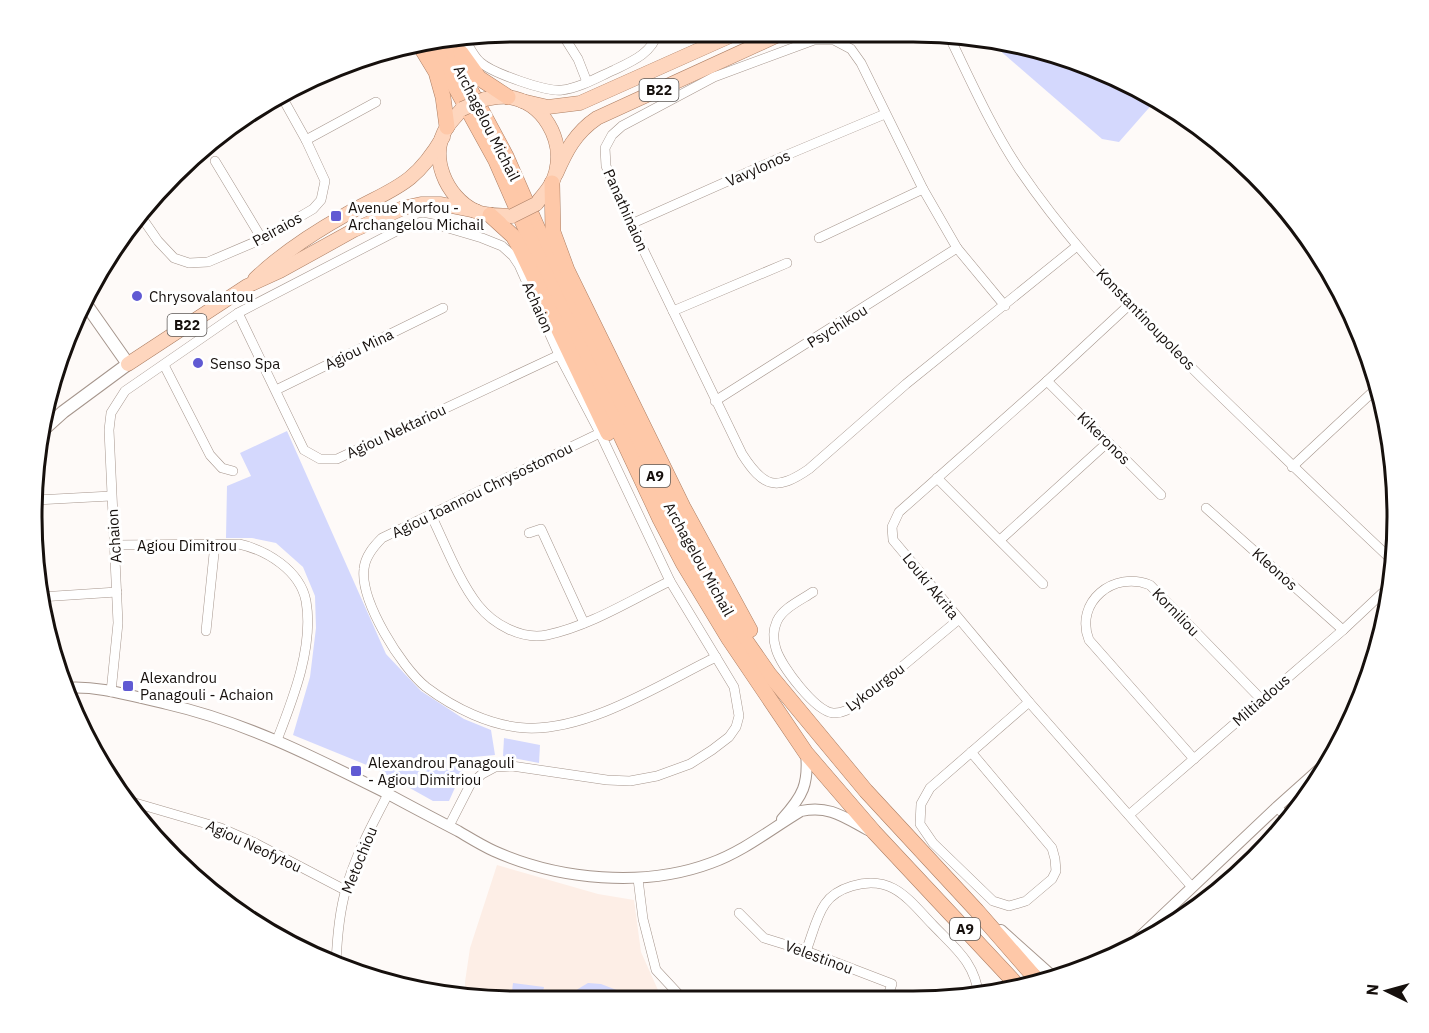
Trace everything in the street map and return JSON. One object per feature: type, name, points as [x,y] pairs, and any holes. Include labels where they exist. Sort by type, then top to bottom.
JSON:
[{"type":"highway","points":[[457,46],[476,74],[493,89],[515,99]]},
{"type":"highway","name":"Archagelou Michail","points":[[447,47],[506,156],[558,275],[673,513],[712,587],[769,674],[866,791],[1033,975]]},
{"type":"highway","name":"Archagelou Michail","points":[[434,49],[496,161],[553,290],[660,519],[701,595],[806,753],[874,832],[1013,980]]},
{"type":"highway","points":[[423,51],[436,72],[443,98],[445,132]]},
{"type":"highway","points":[[554,178],[553,232],[567,270],[683,507],[747,626],[777,669],[804,716]]},
{"type":"highway","points":[[483,213],[513,236],[520,248],[651,524],[693,599],[756,694],[776,711]]},
{"type":"main road","name":"B22","points":[[128,364],[246,286],[276,259],[345,215],[393,191],[413,177],[430,158],[462,109],[485,99],[515,99],[548,107],[580,103],[717,42]]},
{"type":"main road","name":"B22","points":[[246,286],[280,271],[354,230],[403,208],[422,204],[441,204],[483,213],[512,216],[536,204],[554,178],[568,147],[577,134],[597,118],[763,42]]},
{"type":"main road","points":[[515,99],[534,108],[553,131],[558,160],[554,178]]},
{"type":"main road","points":[[445,132],[439,154],[441,172],[449,189],[460,202],[483,213]]},
{"type":"main road","points":[[51,422],[128,364],[90,310]]},
{"type":"street","points":[[567,42],[578,59],[587,82]]},
{"type":"street","points":[[468,45],[480,62],[525,82],[549,90],[558,90],[587,82],[628,63],[642,55],[655,42]]},
{"type":"street","name":"Panathinaion","points":[[809,42],[714,77],[622,126],[612,135],[605,148],[606,166],[631,224],[715,401],[752,470],[766,481],[779,484],[793,480],[809,470],[906,384],[1077,246]]},
{"type":"street","name":"Panathinaion","points":[[838,42],[850,49],[861,63],[923,189],[957,248],[1005,306]]},
{"type":"street","name":"Konstantinoupoleos","points":[[953,44],[990,120],[1018,168],[1077,246],[1129,305],[1292,467],[1385,554]]},
{"type":"street","points":[[306,140],[376,102]]},
{"type":"street","name":"Peiraios","points":[[145,222],[174,258],[189,263],[207,262],[261,239],[313,209],[321,200],[325,181],[285,103]]},
{"type":"street","name":"Vavylonos","points":[[631,224],[885,114]]},
{"type":"street","points":[[215,161],[261,239]]},
{"type":"street","points":[[819,238],[923,189]]},
{"type":"street","name":"Achaion","points":[[111,692],[118,623],[109,429],[111,413],[117,400],[125,391],[238,313],[395,230],[423,222],[482,238],[502,246],[519,265],[559,355],[600,433],[670,581],[734,687],[739,716],[736,727],[729,737],[690,764],[630,781],[607,780],[512,766],[495,767],[475,779],[449,826]]},
{"type":"street","name":"Psychikou","points":[[715,401],[957,248]]},
{"type":"street","points":[[673,311],[787,263]]},
{"type":"street","name":"Louki Akrita","points":[[1129,305],[899,512],[892,527],[893,540],[958,620],[1192,887]]},
{"type":"street","name":"Agiou Mina","points":[[276,390],[443,308]]},
{"type":"street","name":"Agiou Nektariou","points":[[238,313],[304,450],[320,459],[337,459],[559,355]]},
{"type":"street","points":[[164,365],[210,455],[222,468],[233,471]]},
{"type":"street","name":"Kikeronos","points":[[1047,381],[1161,495]]},
{"type":"street","points":[[1292,467],[1371,394]]},
{"type":"street","name":"Agiou Ioannou Chrysostomou","points":[[600,433],[382,538],[373,547],[364,568],[364,581],[376,616],[391,645],[424,685],[463,710],[498,724],[525,728],[558,726],[604,713],[716,657]]},
{"type":"street","points":[[1000,540],[1108,442]]},
{"type":"street","points":[[937,478],[1043,584]]},
{"type":"street","points":[[43,500],[111,496]]},
{"type":"street","name":"Kleonos","points":[[1206,508],[1343,630]]},
{"type":"street","points":[[431,515],[469,591],[479,606],[504,627],[524,634],[546,636],[584,623],[670,581]]},
{"type":"street","points":[[529,533],[541,529],[584,623]]},
{"type":"street","name":"Agiou Dimitrou","points":[[115,544],[239,544],[269,555],[295,579],[306,600],[306,632],[295,693],[277,740]]},
{"type":"street","points":[[206,631],[215,544]]},
{"type":"street","name":"Korniliou","points":[[1194,759],[1089,640],[1085,622],[1088,609],[1102,592],[1111,585],[1126,580],[1150,585],[1262,700]]},
{"type":"street","points":[[49,596],[117,592]]},
{"type":"street","name":"Lykourgou","points":[[813,592],[786,610],[778,619],[774,639],[776,652],[810,700],[821,709],[833,713],[846,711],[862,700],[958,620]]},
{"type":"street","name":"Miltiadous","points":[[1129,815],[1380,596]]},
{"type":"street","points":[[74,688],[111,692],[209,715],[277,740],[388,794],[494,851],[552,870],[605,878],[638,879],[673,874],[734,853],[801,811],[813,808],[828,809],[874,832]]},
{"type":"street","points":[[971,752],[1052,848],[1056,871],[1052,879],[1026,901],[1009,906],[993,901],[933,843],[920,824],[921,804],[930,788],[971,752],[1029,702]]},
{"type":"street","points":[[774,828],[802,795],[807,771],[806,753]]},
{"type":"street","points":[[1150,927],[1307,780]]},
{"type":"street","name":"Metochiou","points":[[336,956],[345,890],[362,845],[388,794]]},
{"type":"street","name":"Agiou Neofytou","points":[[139,804],[221,828],[345,890]]},
{"type":"street","points":[[1277,807],[1282,813]]},
{"type":"street","points":[[638,879],[643,919],[656,970],[676,991]]},
{"type":"street","points":[[806,951],[825,904],[834,895],[863,882],[884,884],[903,894],[959,952],[973,970],[977,987]]},
{"type":"street","points":[[977,911],[1047,971]]},
{"type":"street","name":"Velestinou","points":[[739,913],[764,938],[806,951],[892,984],[889,991]]},
{"type":"shaded area","points":[[999,50],[1065,67],[1094,78],[1150,106],[1119,142],[1102,139]]},
{"type":"shaded area","points":[[287,431],[386,654],[421,691],[464,719],[491,730],[495,755],[473,757],[462,772],[449,801],[433,801],[374,768],[293,735],[310,677],[316,628],[315,596],[303,567],[276,543],[252,538],[226,538],[227,486],[251,476],[240,453]]},
{"type":"shaded area","points":[[504,738],[540,745],[539,763],[503,756]]},
{"type":"shaded area","points":[[497,865],[598,894],[634,900],[641,952],[659,991],[516,991],[465,988],[470,948]]},
{"type":"shaded area","points":[[513,983],[544,987],[543,991],[512,991]]},
{"type":"shaded area","points":[[588,983],[601,984],[619,991],[576,991]]},
{"type":"place","name":"Avenue Morfou - Archangelou Michail","points":[[336,216]]},
{"type":"place","name":"Chrysovalantou","points":[[137,296]]},
{"type":"place","name":"Senso Spa","points":[[198,363]]},
{"type":"place","name":"Alexandrou Panagouli - Achaion","points":[[128,686]]},
{"type":"place","name":"Alexandrou Panagouli - Agiou Dimitriou","points":[[356,771]]}]
